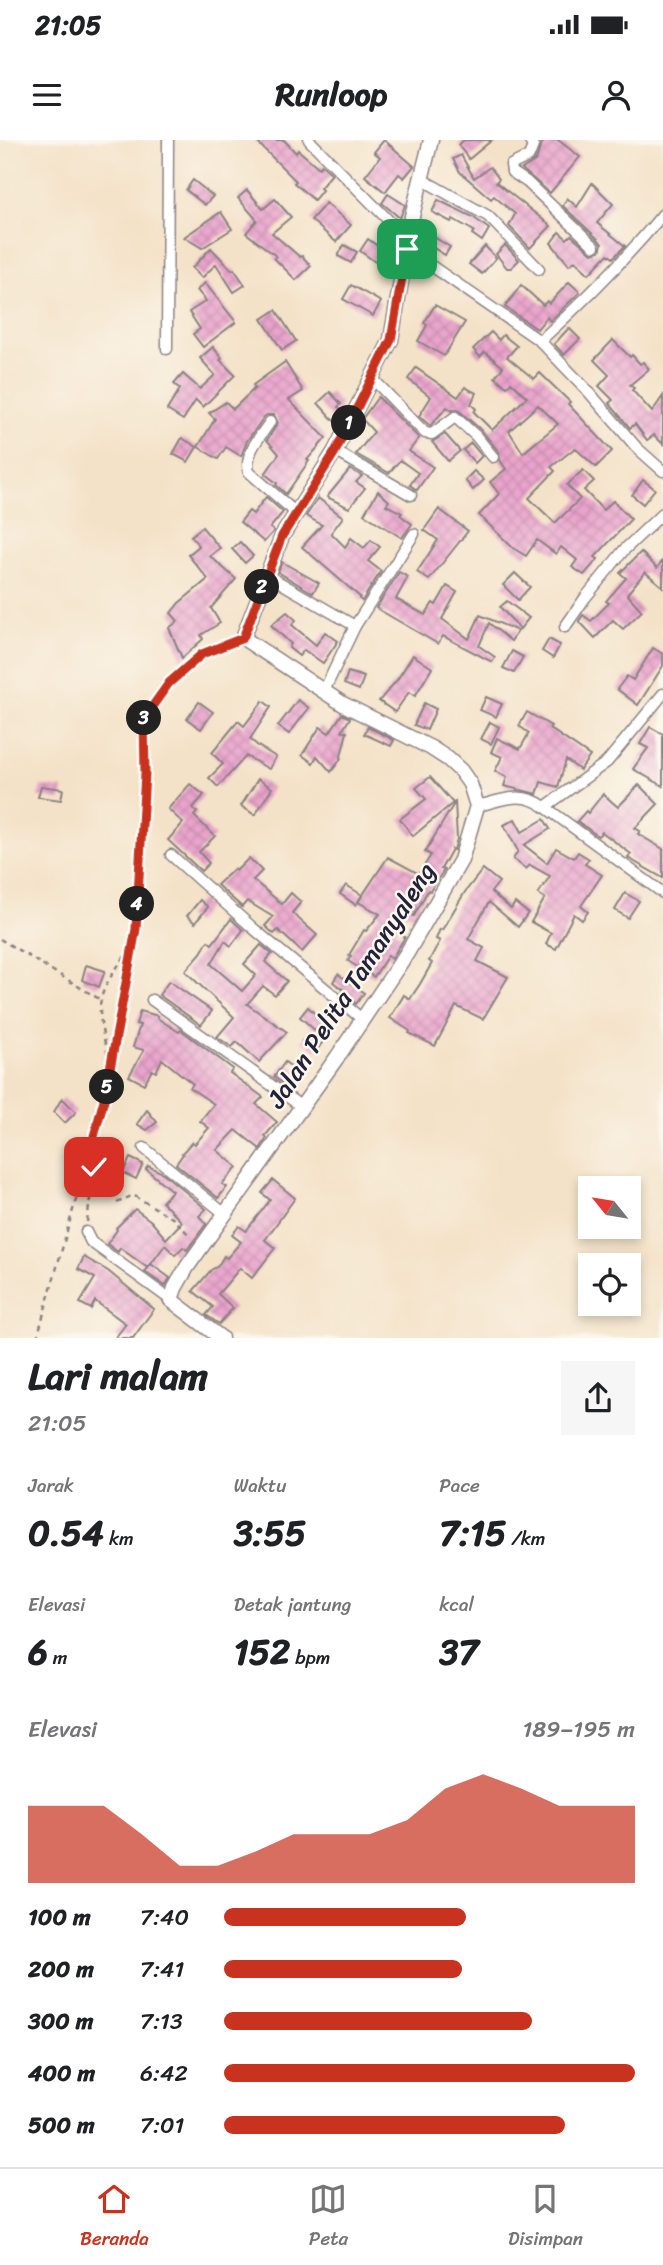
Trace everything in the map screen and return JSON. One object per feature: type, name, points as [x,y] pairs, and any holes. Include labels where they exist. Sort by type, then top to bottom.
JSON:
[{"type":"street","points":[[167,349],[168,140]]},
{"type":"street","points":[[309,140],[408,245],[540,341],[637,448],[663,471]]},
{"type":"street","points":[[431,140],[421,179],[391,340],[335,452],[282,536],[243,638],[363,716],[431,748],[448,759],[470,784],[477,806],[520,796],[534,799],[663,893]]},
{"type":"street","points":[[529,140],[533,146],[529,156],[511,165],[512,172],[527,182],[594,246]]},
{"type":"street","points":[[421,179],[488,216],[540,269]]},
{"type":"street","points":[[540,341],[632,252],[663,214]]},
{"type":"street","points":[[372,378],[425,432],[432,434],[455,417],[476,436],[493,457]]},
{"type":"street","points":[[270,422],[249,453],[246,463],[248,472],[296,513]]},
{"type":"street","points":[[335,452],[411,495]]},
{"type":"street","points":[[565,627],[624,550],[663,513]]},
{"type":"street","points":[[324,691],[355,625],[414,534]]},
{"type":"street","points":[[267,575],[355,625]]},
{"type":"street","points":[[545,807],[607,762],[663,694]]},
{"type":"street","name":"Jalan Pelita Tamanyaleng","points":[[171,1300],[181,1277],[201,1247],[363,1020],[407,953],[461,860],[477,806]]},
{"type":"street","points":[[171,855],[363,1020]]},
{"type":"street","points":[[152,1000],[302,1107]]},
{"type":"street","points":[[144,1148],[225,1213]]},
{"type":"street","points":[[86,1233],[92,1242],[221,1338]]},
{"type":"path","points":[[37,1338],[105,1096],[136,929],[145,773],[144,718],[169,683],[202,654],[243,638]]},
{"type":"path","points":[[0,939],[101,1000]]},
{"type":"path","points":[[110,1068],[101,1000],[105,989],[133,946]]},
{"type":"path","points":[[86,1233],[94,1167],[90,1151]]},
{"type":"path","points":[[117,1203],[133,1195],[174,1219],[201,1247]]},
{"type":"building","points":[[255,140],[284,140],[296,153],[298,150],[319,168],[322,165],[332,174],[314,200],[294,183],[296,181]]},
{"type":"building","points":[[384,140],[414,166],[404,178],[399,174],[385,192],[365,176],[380,157],[374,152]]},
{"type":"building","points":[[464,140],[492,140],[469,159],[458,145]]},
{"type":"building","points":[[545,140],[558,140],[580,157],[550,193],[522,169],[536,160]]},
{"type":"building","points":[[461,155],[474,178],[490,167],[499,179],[496,182],[551,226],[530,248],[509,226],[515,214],[494,196],[491,199],[460,172],[453,159]]},
{"type":"building","points":[[193,180],[213,196],[205,205],[186,190]]},
{"type":"building","points":[[592,183],[613,204],[597,223],[625,246],[613,258],[608,254],[589,274],[575,261],[569,265],[551,243],[559,232],[567,239],[571,235],[592,253],[600,251],[602,244],[599,240],[563,206],[567,198],[577,207]]},
{"type":"building","points":[[247,190],[263,209],[275,199],[291,217],[272,233],[311,266],[296,280],[274,258],[276,256],[246,233],[257,220],[238,198]]},
{"type":"building","points":[[388,194],[405,205],[400,218],[382,203]]},
{"type":"building","points":[[438,200],[473,217],[489,229],[482,241],[472,234],[474,231],[453,219],[451,222],[432,212]]},
{"type":"building","points":[[326,203],[351,225],[336,242],[311,220]]},
{"type":"building","points":[[221,212],[232,229],[202,248],[184,237]]},
{"type":"building","points":[[434,237],[450,247],[445,255],[429,245]]},
{"type":"building","points":[[368,239],[387,253],[378,264],[360,251]]},
{"type":"building","points":[[344,245],[357,252],[351,263],[338,256]]},
{"type":"building","points":[[505,245],[519,260],[511,268],[507,268],[496,254]]},
{"type":"building","points":[[485,246],[496,258],[482,274],[469,264]]},
{"type":"building","points":[[211,248],[234,269],[245,285],[234,292],[216,264],[202,278],[192,268]]},
{"type":"building","points":[[569,282],[580,292],[550,321],[547,317],[537,329],[505,307],[521,285],[543,305],[547,301],[549,304]]},
{"type":"building","points":[[205,283],[236,322],[203,347],[193,334],[200,329],[189,312],[206,301],[197,290]]},
{"type":"building","points":[[351,285],[381,302],[373,316],[343,299]]},
{"type":"building","points":[[435,305],[465,322],[444,356],[418,341],[427,325],[424,323]]},
{"type":"building","points":[[276,310],[296,341],[282,350],[262,319]]},
{"type":"building","points":[[569,328],[580,339],[564,355],[554,344]]},
{"type":"building","points":[[491,332],[499,340],[503,335],[517,346],[507,357],[534,379],[540,373],[570,402],[568,404],[612,451],[596,467],[575,448],[551,467],[555,471],[529,498],[555,523],[580,499],[567,485],[583,470],[594,481],[584,490],[603,510],[613,501],[631,519],[595,557],[598,559],[584,575],[572,567],[577,560],[561,547],[556,554],[537,540],[526,556],[513,548],[479,515],[499,494],[490,482],[506,469],[500,460],[499,452],[481,430],[457,409],[451,410],[447,407],[430,426],[419,416],[431,397],[408,379],[416,368],[458,397],[465,387],[476,393],[471,404],[476,409],[474,412],[492,430],[527,397],[511,382],[507,387],[495,377],[503,367],[485,352],[480,357],[473,349]],"holes":[[[538,405],[558,424],[523,453],[509,431]]]},
{"type":"building","points":[[613,340],[630,357],[632,355],[649,369],[630,385],[652,412],[663,396],[663,444],[654,435],[647,440],[635,424],[630,428],[609,403],[613,400],[599,386],[609,375],[594,360]]},
{"type":"building","points":[[213,347],[222,358],[220,360],[235,375],[203,407],[196,400],[183,420],[167,410],[180,389],[174,384],[183,374],[200,389],[215,375],[200,358]]},
{"type":"building","points":[[285,362],[303,391],[289,400],[326,438],[307,460],[309,461],[286,494],[265,474],[279,454],[267,440],[278,423],[274,415],[264,417],[247,441],[241,456],[226,447],[218,459],[198,447],[215,419],[209,413],[226,402],[233,409],[255,388],[253,385]]},
{"type":"building","points":[[330,392],[341,404],[338,407],[343,413],[336,423],[318,403]]},
{"type":"building","points":[[378,397],[419,438],[409,451],[433,467],[417,490],[410,485],[418,473],[400,460],[389,473],[356,454],[374,432],[362,419]]},
{"type":"building","points":[[445,434],[460,451],[448,461],[432,442]]},
{"type":"building","points":[[182,438],[197,447],[188,462],[173,454]]},
{"type":"building","points":[[471,443],[482,456],[475,463],[463,450]]},
{"type":"building","points":[[350,469],[362,476],[356,482],[365,488],[349,508],[327,497]]},
{"type":"building","points":[[474,471],[484,480],[473,490],[465,480]]},
{"type":"building","points":[[643,480],[655,489],[643,504],[632,495]]},
{"type":"building","points":[[378,491],[389,501],[386,505],[402,513],[400,515],[412,524],[402,538],[364,514]]},
{"type":"building","points":[[266,497],[283,512],[270,528],[274,531],[264,542],[240,522],[249,511],[253,514]]},
{"type":"building","points":[[318,498],[343,517],[331,533],[345,547],[351,538],[364,548],[371,540],[380,547],[368,561],[381,571],[362,601],[302,547],[322,525],[306,516]]},
{"type":"building","points":[[439,509],[468,531],[429,580],[417,572],[438,540],[424,530]]},
{"type":"building","points":[[202,527],[220,548],[210,556],[236,579],[211,608],[220,623],[201,635],[203,639],[182,658],[169,628],[178,621],[171,613],[208,579],[188,555],[199,546],[191,536]]},
{"type":"building","points":[[240,542],[253,556],[245,563],[232,549]]},
{"type":"building","points":[[641,552],[657,568],[663,560],[663,587],[645,572],[627,594],[642,611],[623,629],[613,620],[595,638],[579,621],[583,615],[591,621],[609,603],[606,601],[626,578],[620,573]]},
{"type":"building","points":[[282,562],[319,583],[313,593],[278,572]]},
{"type":"building","points":[[399,572],[408,577],[396,599],[425,615],[433,603],[436,605],[447,586],[457,592],[442,619],[469,639],[480,615],[518,631],[511,641],[489,623],[479,646],[495,657],[492,662],[443,636],[438,644],[376,608]]},
{"type":"building","points":[[515,573],[530,587],[518,600],[503,585]]},
{"type":"building","points":[[507,601],[529,618],[520,629],[500,607]]},
{"type":"building","points":[[287,612],[296,620],[292,625],[316,645],[325,632],[338,641],[323,663],[304,650],[299,656],[289,648],[291,644],[271,625]]},
{"type":"building","points":[[549,639],[560,645],[553,658],[542,651]]},
{"type":"building","points":[[653,648],[663,654],[663,666],[638,705],[617,689],[627,676],[633,680]]},
{"type":"building","points":[[512,651],[523,657],[514,673],[503,668]]},
{"type":"building","points":[[413,655],[432,668],[415,696],[409,692],[395,712],[379,701]]},
{"type":"building","points":[[348,672],[364,677],[359,690],[344,684]]},
{"type":"building","points":[[486,697],[502,704],[496,717],[480,710]]},
{"type":"building","points":[[298,700],[309,708],[289,734],[278,726]]},
{"type":"building","points":[[263,701],[271,707],[250,739],[276,757],[269,769],[246,756],[218,787],[209,778],[223,764],[212,753],[238,721],[244,726]]},
{"type":"building","points":[[199,702],[213,712],[201,729],[187,719]]},
{"type":"building","points":[[424,703],[436,709],[427,730],[414,725]]},
{"type":"building","points":[[527,712],[551,726],[549,728],[590,756],[580,770],[566,760],[558,787],[541,782],[537,794],[504,786],[507,777],[495,771],[502,757],[491,752],[497,738],[520,749],[529,733],[519,726]]},
{"type":"building","points":[[342,714],[350,718],[342,731],[347,732],[340,760],[331,772],[317,756],[313,763],[302,755],[320,727],[329,733]]},
{"type":"building","points":[[490,722],[499,727],[491,744],[481,739]]},
{"type":"building","points":[[368,727],[394,740],[391,746],[364,734]]},
{"type":"building","points":[[650,727],[663,734],[663,786],[633,769],[648,748],[640,744]]},
{"type":"building","points":[[430,777],[453,803],[413,836],[400,819],[426,799],[416,788]]},
{"type":"building","points":[[258,779],[272,788],[255,815],[241,806]]},
{"type":"building","points":[[190,784],[204,795],[193,808],[197,812],[194,816],[215,836],[199,852],[209,863],[201,871],[168,840],[183,823],[168,809]]},
{"type":"building","points":[[639,785],[658,804],[635,828],[640,831],[638,834],[663,849],[663,878],[628,858],[631,854],[602,832],[598,836],[577,821],[586,811],[588,813],[603,794],[618,807]]},
{"type":"building","points":[[41,786],[63,789],[61,800],[38,797]]},
{"type":"building","points":[[455,802],[457,839],[454,850],[452,849],[441,869],[444,870],[430,891],[428,890],[414,916],[405,912],[395,931],[405,937],[392,958],[388,955],[374,977],[348,961],[364,930],[366,931],[380,914],[358,902],[388,857],[419,874],[431,855],[425,852]]},
{"type":"building","points":[[515,819],[522,832],[544,819],[550,829],[524,845],[547,863],[556,848],[574,858],[578,852],[589,859],[585,864],[602,875],[581,906],[588,912],[582,920],[574,914],[556,949],[546,944],[551,933],[531,922],[545,898],[538,894],[550,876],[530,865],[526,869],[513,859],[518,851],[504,825]]},
{"type":"building","points":[[249,858],[262,871],[253,880],[282,904],[291,893],[301,902],[292,913],[317,935],[302,952],[278,930],[274,934],[265,926],[273,917],[247,901],[242,907],[217,885]]},
{"type":"building","points":[[483,869],[499,882],[491,892],[511,909],[515,903],[528,913],[518,927],[489,902],[468,939],[484,948],[477,961],[508,977],[483,1019],[456,1006],[435,1046],[409,1033],[410,1031],[390,1018],[404,995],[410,999],[420,984],[440,941],[436,939],[440,929],[442,930],[465,892]]},
{"type":"building","points":[[346,885],[362,895],[356,905],[340,894]]},
{"type":"building","points":[[625,893],[639,901],[628,918],[615,910]]},
{"type":"building","points":[[200,900],[208,907],[195,923],[187,916]]},
{"type":"building","points":[[231,919],[243,930],[231,946],[225,941],[211,964],[242,991],[256,975],[244,964],[261,945],[272,954],[265,962],[287,981],[275,995],[263,986],[247,1004],[287,1032],[259,1062],[237,1042],[232,1047],[217,1037],[234,1017],[185,971],[208,941],[212,944]]},
{"type":"building","points":[[86,965],[105,971],[99,987],[82,980]]},
{"type":"building","points":[[338,974],[364,993],[356,1004],[333,982]]},
{"type":"building","points":[[169,981],[212,1011],[201,1025],[159,995]]},
{"type":"building","points":[[308,1007],[325,1023],[317,1032],[300,1017]]},
{"type":"building","points":[[140,1011],[158,1016],[157,1018],[179,1032],[181,1030],[233,1069],[230,1073],[263,1097],[256,1104],[277,1122],[265,1136],[267,1138],[260,1149],[236,1130],[217,1150],[237,1167],[222,1184],[227,1187],[218,1198],[176,1164],[192,1142],[195,1144],[209,1128],[200,1121],[214,1104],[190,1088],[193,1084],[162,1059],[156,1072],[152,1070],[144,1084],[129,1076],[144,1050],[133,1047],[140,1025],[136,1024]]},
{"type":"building","points":[[308,1034],[324,1040],[317,1050],[302,1041]]},
{"type":"building","points":[[285,1062],[300,1073],[289,1088],[274,1077]]},
{"type":"building","points":[[62,1098],[76,1112],[65,1123],[54,1112]]},
{"type":"building","points":[[147,1110],[157,1122],[147,1130],[137,1124]]},
{"type":"building","points":[[130,1158],[143,1164],[136,1179],[123,1173]]},
{"type":"building","points":[[148,1166],[163,1173],[206,1209],[199,1216],[206,1224],[187,1250],[183,1247],[175,1255],[165,1245],[148,1268],[120,1248],[118,1252],[107,1244],[116,1228],[135,1209],[151,1221],[166,1239],[182,1222],[162,1202],[172,1191],[146,1169]]},
{"type":"building","points":[[273,1180],[295,1198],[265,1240],[275,1248],[252,1278],[240,1268],[218,1294],[233,1308],[219,1324],[206,1315],[213,1307],[193,1291],[211,1270],[218,1266],[224,1256],[227,1258],[241,1242],[232,1235],[239,1226],[246,1231],[270,1200],[262,1193]]},
{"type":"building","points":[[84,1257],[108,1271],[154,1309],[133,1338],[115,1338],[126,1324],[95,1301],[91,1309],[80,1303],[95,1278],[78,1269]]},
{"type":"building","points":[[151,1264],[170,1278],[165,1286],[145,1272]]},
{"type":"route","points":[[94,1167],[90,1151],[105,1096],[136,929],[145,773],[144,718],[169,683],[202,654],[243,638],[282,536],[335,452],[391,340],[407,249]]}]
